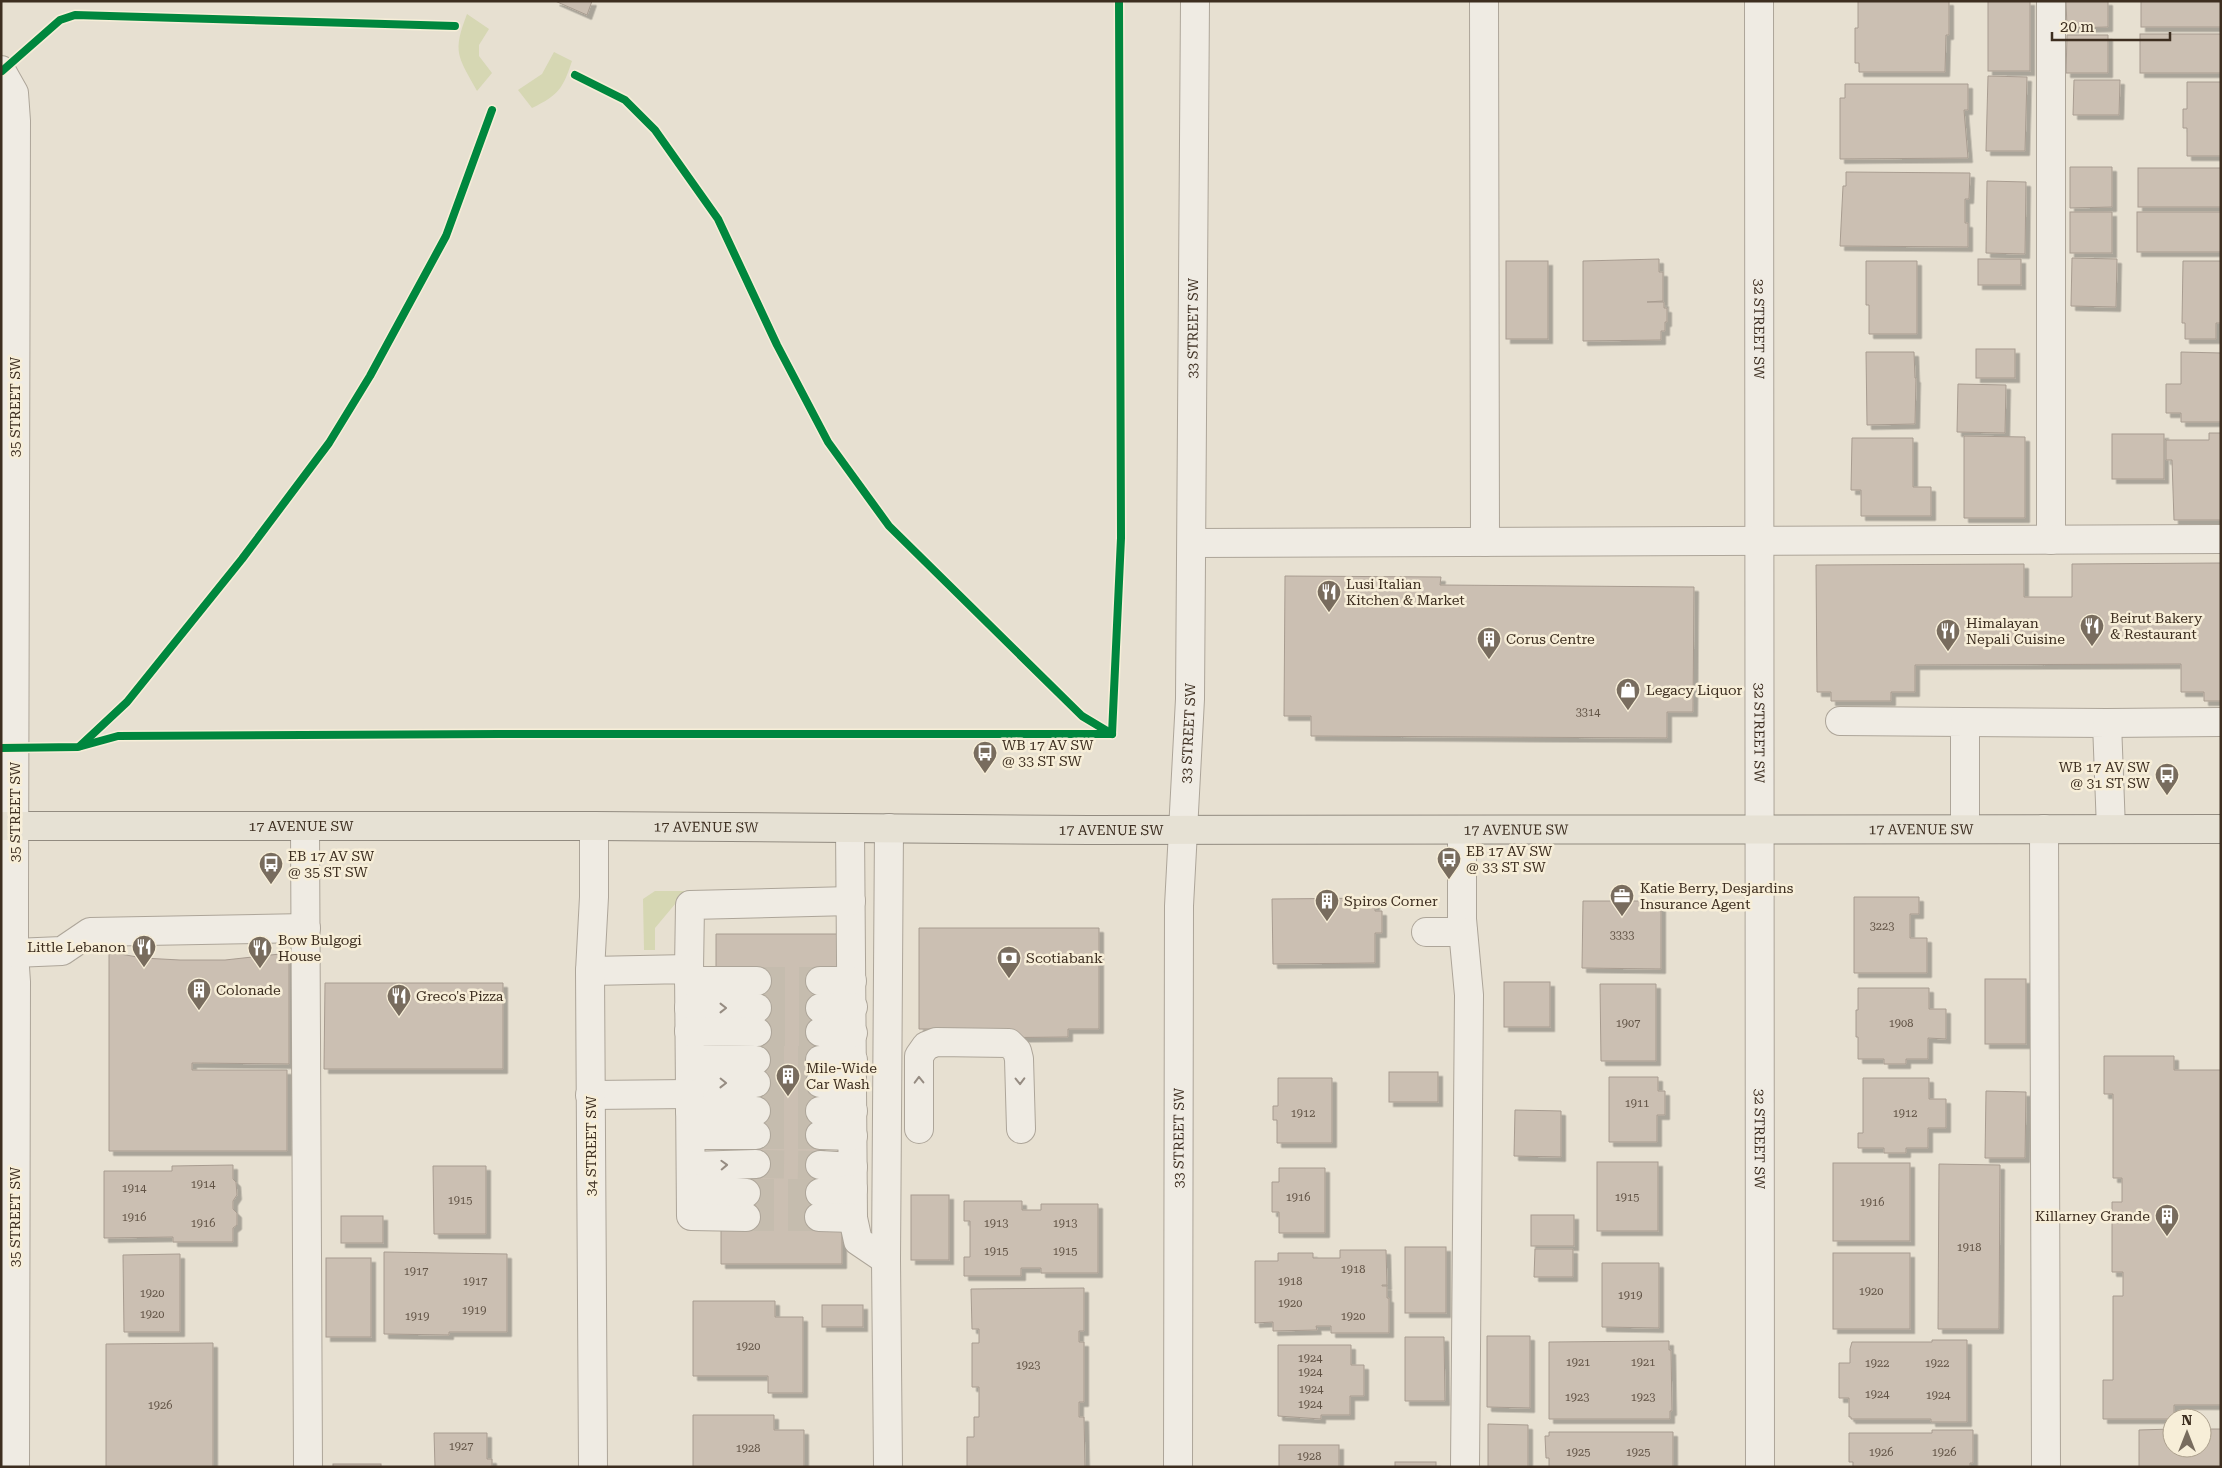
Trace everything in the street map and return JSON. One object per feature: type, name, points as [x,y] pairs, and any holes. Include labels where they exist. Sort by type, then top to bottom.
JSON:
[{"type":"main road","name":"17 AVENUE SW","points":[[8,826],[594,826],[1183,830],[2221,829]]},
{"type":"street","name":"33 STREET SW","points":[[1178,1467],[1179,906],[1190,708],[1195,1]]},
{"type":"street","points":[[1484,1],[1485,542]]},
{"type":"street","name":"32 STREET SW","points":[[1759,1],[1760,1467]]},
{"type":"street","points":[[2051,1],[2051,540]]},
{"type":"street","name":"35 STREET SW","points":[[2,70],[14,93],[16,121],[8,826],[14,952],[9,982],[15,1467]]},
{"type":"street","points":[[1192,543],[2221,539]]},
{"type":"street","points":[[1840,721],[2221,722]]},
{"type":"street","points":[[1965,722],[1965,829]]},
{"type":"street","points":[[2107,723],[2111,829]]},
{"type":"street","points":[[305,826],[308,1467]]},
{"type":"street","name":"34 STREET SW","points":[[593,1467],[590,971],[594,897],[594,826]]},
{"type":"street","points":[[850,828],[853,1020],[853,1218],[858,1241],[886,1260]]},
{"type":"street","points":[[888,1467],[886,1260],[889,828]]},
{"type":"street","points":[[2044,829],[2046,1467]]},
{"type":"street","points":[[1462,830],[1463,932],[1469,995],[1465,1467]]},
{"type":"street","points":[[691,1177],[746,1205],[691,1216],[690,905],[851,901]]},
{"type":"street","points":[[14,952],[62,951],[90,932],[306,928]]},
{"type":"street","points":[[1426,932],[1463,932]]},
{"type":"street","points":[[590,971],[689,975],[756,981]]},
{"type":"street","points":[[820,981],[852,980]]},
{"type":"street","points":[[689,1020],[756,1020]]},
{"type":"street","points":[[820,1020],[853,1020]]},
{"type":"street","points":[[919,1129],[919,1056],[926,1046],[936,1042],[1009,1043],[1017,1051],[1019,1059],[1021,1129]]},
{"type":"street","points":[[590,1095],[690,1096],[756,1072]]},
{"type":"street","points":[[820,1072],[853,1098]]},
{"type":"street","points":[[690,1096],[756,1123]]},
{"type":"street","points":[[820,1123],[853,1098]]},
{"type":"street","points":[[691,1177],[756,1164]]},
{"type":"street","points":[[820,1165],[853,1178]]},
{"type":"street","points":[[853,1178],[820,1205],[853,1218]]},
{"type":"green space","points":[[467,14],[489,29],[479,45],[479,56],[492,73],[477,91],[465,70],[459,54],[462,27]]},
{"type":"green space","points":[[554,52],[572,61],[569,70],[559,90],[532,108],[518,90],[542,74]]},
{"type":"green space","points":[[655,891],[686,891],[655,928],[655,950],[644,950],[643,899]]},
{"type":"building","points":[[555,1],[592,1],[587,15]]},
{"type":"building","points":[[1858,1],[1949,1],[1949,35],[1946,35],[1945,72],[1859,72],[1859,63],[1855,63],[1855,28],[1858,28]]},
{"type":"building","points":[[1988,1],[2030,1],[2030,71],[1988,71]]},
{"type":"building","points":[[2066,1],[2108,1],[2108,27],[2067,28]]},
{"type":"building","points":[[2141,1],[2221,1],[2221,27],[2141,27]]},
{"type":"building","points":[[2140,34],[2221,34],[2221,73],[2140,73]]},
{"type":"building","points":[[2067,35],[2108,35],[2108,73],[2066,73]]},
{"type":"building","points":[[1988,76],[2027,77],[2025,151],[1986,151]]},
{"type":"building","points":[[2074,80],[2120,80],[2119,115],[2073,115]]},
{"type":"building","points":[[2187,82],[2221,82],[2221,156],[2187,156],[2187,128],[2183,128],[2183,109],[2187,109]]},
{"type":"building","points":[[1845,84],[1968,84],[1968,110],[1964,110],[1968,158],[1840,159],[1840,98],[1845,98]]},
{"type":"building","points":[[2070,167],[2112,167],[2112,207],[2070,208]]},
{"type":"building","points":[[2138,168],[2221,168],[2221,207],[2138,207]]},
{"type":"building","points":[[1846,172],[1970,173],[1969,199],[1965,199],[1968,247],[1840,246],[1843,186],[1846,186]]},
{"type":"building","points":[[1987,181],[2026,182],[2025,254],[1986,253]]},
{"type":"building","points":[[2070,212],[2112,212],[2112,253],[2070,253]]},
{"type":"building","points":[[2137,212],[2221,212],[2221,252],[2137,252]]},
{"type":"building","points":[[2072,258],[2117,259],[2116,307],[2071,306]]},
{"type":"building","points":[[1659,259],[1659,272],[1663,272],[1663,301],[1647,302],[1664,302],[1664,308],[1667,308],[1667,322],[1665,322],[1665,331],[1661,331],[1661,340],[1583,341],[1583,261]]},
{"type":"building","points":[[1978,259],[2021,259],[2021,285],[1978,285]]},
{"type":"building","points":[[1506,261],[1548,261],[1548,339],[1506,339]]},
{"type":"building","points":[[1866,261],[1917,261],[1917,334],[1869,334],[1869,305],[1866,305]]},
{"type":"building","points":[[2183,261],[2221,261],[2221,323],[2216,323],[2216,339],[2185,339],[2185,323],[2182,323]]},
{"type":"building","points":[[1976,349],[2015,349],[2015,378],[1976,378]]},
{"type":"building","points":[[1866,352],[1914,352],[1916,378],[1915,424],[1867,425]]},
{"type":"building","points":[[2181,352],[2221,353],[2221,422],[2181,422],[2181,413],[2166,413],[2166,384],[2181,384]]},
{"type":"building","points":[[1958,384],[2006,385],[2005,433],[1957,432]]},
{"type":"building","points":[[2209,433],[2221,433],[2221,520],[2174,520],[2172,460],[2166,460],[2166,440],[2209,440]]},
{"type":"building","points":[[2112,434],[2164,434],[2164,479],[2112,479]]},
{"type":"building","points":[[1964,436],[2025,437],[2025,518],[1964,518]]},
{"type":"building","points":[[1852,438],[1913,438],[1913,487],[1931,487],[1931,516],[1861,516],[1861,490],[1851,490]]},
{"type":"building","points":[[2221,563],[2221,701],[2204,701],[2204,692],[2181,692],[2181,664],[1915,665],[1915,692],[1891,692],[1891,701],[1831,701],[1831,692],[1817,692],[1816,565],[2024,564],[2024,597],[2072,597],[2072,564]]},
{"type":"building","name":"Corus Centre","points":[[1285,576],[1441,577],[1440,585],[1694,587],[1693,712],[1667,712],[1667,738],[1311,736],[1311,716],[1284,716]]},
{"type":"building","points":[[1854,897],[1919,897],[1919,914],[1910,914],[1910,938],[1927,938],[1927,973],[1854,973]]},
{"type":"building","name":"Spiros Corner","points":[[1375,898],[1375,911],[1382,911],[1382,933],[1375,933],[1375,963],[1273,964],[1272,899]]},
{"type":"building","points":[[1583,901],[1661,901],[1661,969],[1582,968]]},
{"type":"building","name":"Scotiabank","points":[[919,928],[1099,928],[1099,1029],[1068,1029],[1068,1037],[964,1038],[964,1029],[919,1029]]},
{"type":"building","name":"Mile-Wide Car Wash","points":[[716,934],[845,934],[845,962],[836,971],[820,971],[820,1193],[842,1229],[842,1264],[721,1264],[721,1229],[746,1217],[746,1174],[756,1164],[757,973],[716,973]]},
{"type":"building","name":"Colonade","points":[[109,952],[143,958],[180,960],[225,960],[289,953],[289,1064],[192,1063],[192,1070],[287,1070],[287,1151],[109,1151]]},
{"type":"building","points":[[1985,979],[2026,979],[2026,1044],[1985,1044]]},
{"type":"building","points":[[1504,982],[1550,982],[1550,1027],[1504,1027]]},
{"type":"building","points":[[325,983],[503,983],[503,1069],[324,1069]]},
{"type":"building","points":[[1600,984],[1656,984],[1656,1061],[1601,1061]]},
{"type":"building","points":[[1858,988],[1929,988],[1929,1009],[1946,1009],[1946,1039],[1928,1038],[1928,1059],[1906,1059],[1906,1064],[1884,1064],[1884,1059],[1858,1059],[1856,1010],[1858,1010]]},
{"type":"building","name":"Killarney Grande","points":[[2104,1056],[2174,1056],[2174,1070],[2221,1070],[2221,1405],[2174,1405],[2174,1408],[2162,1408],[2162,1419],[2103,1419],[2103,1380],[2113,1380],[2113,1296],[2123,1296],[2123,1272],[2112,1272],[2112,1202],[2122,1202],[2122,1178],[2113,1178],[2113,1094],[2104,1094]]},
{"type":"building","points":[[1389,1072],[1438,1072],[1438,1102],[1389,1102]]},
{"type":"building","points":[[1609,1077],[1658,1077],[1658,1091],[1665,1091],[1665,1115],[1657,1115],[1657,1142],[1609,1142]]},
{"type":"building","points":[[1278,1078],[1332,1078],[1332,1143],[1277,1143],[1277,1120],[1273,1120],[1273,1106],[1278,1106]]},
{"type":"building","points":[[1863,1078],[1929,1078],[1929,1099],[1946,1099],[1946,1128],[1928,1128],[1928,1148],[1906,1148],[1906,1153],[1884,1153],[1884,1148],[1858,1148],[1858,1133],[1863,1133]]},
{"type":"building","points":[[1986,1091],[2026,1092],[2025,1158],[1985,1158]]},
{"type":"building","points":[[1515,1110],[1561,1111],[1561,1157],[1514,1156]]},
{"type":"building","points":[[1597,1162],[1658,1162],[1658,1231],[1597,1231]]},
{"type":"building","points":[[1833,1163],[1910,1163],[1910,1241],[1833,1241]]},
{"type":"building","points":[[1939,1164],[2000,1165],[1999,1329],[1938,1329]]},
{"type":"building","points":[[233,1165],[233,1179],[236,1182],[237,1195],[233,1201],[233,1209],[237,1213],[237,1225],[233,1228],[233,1242],[173,1242],[173,1237],[104,1238],[104,1171],[172,1171],[172,1166]]},
{"type":"building","points":[[433,1166],[486,1166],[486,1234],[434,1234]]},
{"type":"building","points":[[1279,1168],[1325,1168],[1325,1233],[1279,1233],[1279,1212],[1272,1212],[1272,1182],[1279,1182]]},
{"type":"building","points":[[911,1195],[949,1195],[949,1260],[911,1260]]},
{"type":"building","points":[[964,1201],[1022,1201],[1022,1210],[1041,1210],[1041,1204],[1098,1204],[1098,1273],[1041,1273],[1041,1268],[1021,1268],[1021,1276],[964,1276],[964,1257],[970,1257],[970,1221],[964,1221]]},
{"type":"building","points":[[1531,1215],[1574,1215],[1574,1246],[1531,1246]]},
{"type":"building","points":[[341,1216],[383,1216],[383,1243],[341,1243]]},
{"type":"building","points":[[1405,1247],[1446,1247],[1446,1313],[1405,1313]]},
{"type":"building","points":[[1535,1249],[1573,1249],[1573,1277],[1534,1277]]},
{"type":"building","points":[[1340,1250],[1386,1250],[1387,1285],[1382,1286],[1387,1286],[1387,1298],[1389,1298],[1389,1333],[1331,1333],[1331,1326],[1316,1326],[1317,1330],[1273,1331],[1273,1322],[1255,1323],[1255,1261],[1278,1261],[1278,1253],[1313,1253],[1313,1258],[1340,1258]]},
{"type":"building","points":[[384,1252],[507,1254],[507,1332],[449,1332],[449,1335],[384,1334]]},
{"type":"building","points":[[1833,1253],[1910,1253],[1910,1329],[1833,1329]]},
{"type":"building","points":[[180,1254],[180,1332],[124,1332],[123,1255]]},
{"type":"building","points":[[326,1258],[371,1258],[371,1337],[326,1337]]},
{"type":"building","points":[[1602,1263],[1659,1263],[1659,1328],[1602,1327]]},
{"type":"building","points":[[1084,1288],[1084,1331],[1079,1331],[1079,1342],[1084,1342],[1084,1402],[1079,1402],[1079,1417],[1084,1417],[1085,1467],[967,1467],[967,1437],[974,1437],[974,1417],[979,1417],[979,1387],[972,1387],[972,1343],[979,1343],[979,1329],[972,1329],[971,1289]]},
{"type":"building","points":[[693,1301],[775,1301],[775,1317],[803,1317],[803,1393],[768,1393],[768,1376],[693,1376]]},
{"type":"building","points":[[822,1305],[863,1305],[863,1327],[822,1327]]},
{"type":"building","points":[[1487,1336],[1530,1336],[1530,1408],[1487,1407]]},
{"type":"building","points":[[1405,1337],[1444,1337],[1445,1401],[1405,1401]]},
{"type":"building","points":[[1932,1340],[1967,1340],[1967,1422],[1931,1422],[1931,1419],[1851,1419],[1849,1417],[1849,1398],[1839,1398],[1839,1363],[1850,1363],[1852,1342],[1932,1342]]},
{"type":"building","points":[[1669,1341],[1669,1350],[1671,1350],[1672,1411],[1670,1411],[1670,1419],[1549,1419],[1549,1342]]},
{"type":"building","points":[[213,1343],[213,1467],[106,1467],[106,1344]]},
{"type":"building","points":[[1278,1345],[1351,1345],[1351,1365],[1364,1365],[1364,1396],[1350,1396],[1350,1415],[1321,1415],[1321,1419],[1278,1416]]},
{"type":"building","points":[[693,1415],[774,1415],[774,1430],[804,1430],[804,1467],[693,1467]]},
{"type":"building","points":[[1488,1424],[1528,1425],[1528,1467],[1488,1467]]},
{"type":"building","points":[[2162,1429],[2162,1458],[2212,1458],[2212,1429],[2221,1429],[2221,1467],[2139,1467],[2139,1430]]},
{"type":"building","points":[[1932,1430],[1973,1430],[1973,1463],[1970,1463],[1970,1467],[1853,1467],[1853,1462],[1849,1462],[1849,1433],[1932,1433]]},
{"type":"building","points":[[1549,1432],[1673,1432],[1673,1467],[1549,1467],[1549,1458],[1546,1458],[1545,1436],[1549,1436]]},
{"type":"building","points":[[434,1433],[487,1433],[487,1459],[492,1459],[492,1467],[435,1467]]},
{"type":"building","points":[[1279,1445],[1339,1445],[1339,1467],[1279,1467]]},
{"type":"building","points":[[1395,1462],[1436,1462],[1436,1467],[1395,1467]]},
{"type":"building","points":[[333,1464],[381,1464],[381,1467],[333,1467]]},
{"type":"tunnel","points":[[757,981],[820,981]]},
{"type":"tunnel","points":[[757,1008],[820,1008]]},
{"type":"tunnel","points":[[757,1032],[820,1032]]},
{"type":"tunnel","points":[[756,1060],[820,1060]]},
{"type":"tunnel","points":[[756,1083],[820,1083]]},
{"type":"tunnel","points":[[756,1111],[820,1111]]},
{"type":"tunnel","points":[[756,1135],[820,1135]]},
{"type":"tunnel","points":[[756,1164],[820,1165]]},
{"type":"tunnel","points":[[746,1193],[820,1193]]},
{"type":"tunnel","points":[[746,1217],[819,1217]]},
{"type":"cycle path","points":[[1112,734],[1121,538],[1119,1]]},
{"type":"cycle path","points":[[2,71],[60,20],[75,15],[455,26]]},
{"type":"cycle path","points":[[575,75],[625,100],[655,130],[718,219],[777,345],[828,442],[889,526],[1082,716],[1112,734]]},
{"type":"cycle path","points":[[80,746],[127,702],[242,559],[329,443],[370,376],[446,236],[492,110]]},
{"type":"cycle path","points":[[1,748],[78,747],[118,736],[1112,734]]},
{"type":"place","name":"Lusi Italian Kitchen & Market","points":[[1329,613]]},
{"type":"place","name":"Beirut Bakery & Restaurant","points":[[2092,647]]},
{"type":"place","name":"Himalayan Nepali Cuisine","points":[[1948,652]]},
{"type":"place","name":"Corus Centre","points":[[1489,660]]},
{"type":"place","name":"Legacy Liquor","points":[[1628,711]]},
{"type":"place","name":"WB 17 AV SW @ 33 ST SW","points":[[985,774]]},
{"type":"place","name":"WB 17 AV SW @ 31 ST SW","points":[[2167,796]]},
{"type":"place","name":"EB 17 AV SW @ 33 ST SW","points":[[1449,880]]},
{"type":"place","name":"EB 17 AV SW @ 35 ST SW","points":[[271,885]]},
{"type":"place","name":"Katie Berry, Desjardins Insurance Agent","points":[[1622,917]]},
{"type":"place","name":"Spiros Corner","points":[[1327,922]]},
{"type":"place","name":"Little Lebanon","points":[[144,968]]},
{"type":"place","name":"Bow Bulgogi House","points":[[260,969]]},
{"type":"place","name":"Scotiabank","points":[[1009,979]]},
{"type":"place","name":"Colonade","points":[[199,1011]]},
{"type":"place","name":"Greco's Pizza","points":[[399,1017]]},
{"type":"place","name":"Mile-Wide Car Wash","points":[[788,1097]]},
{"type":"place","name":"Killarney Grande","points":[[2167,1237]]}]
